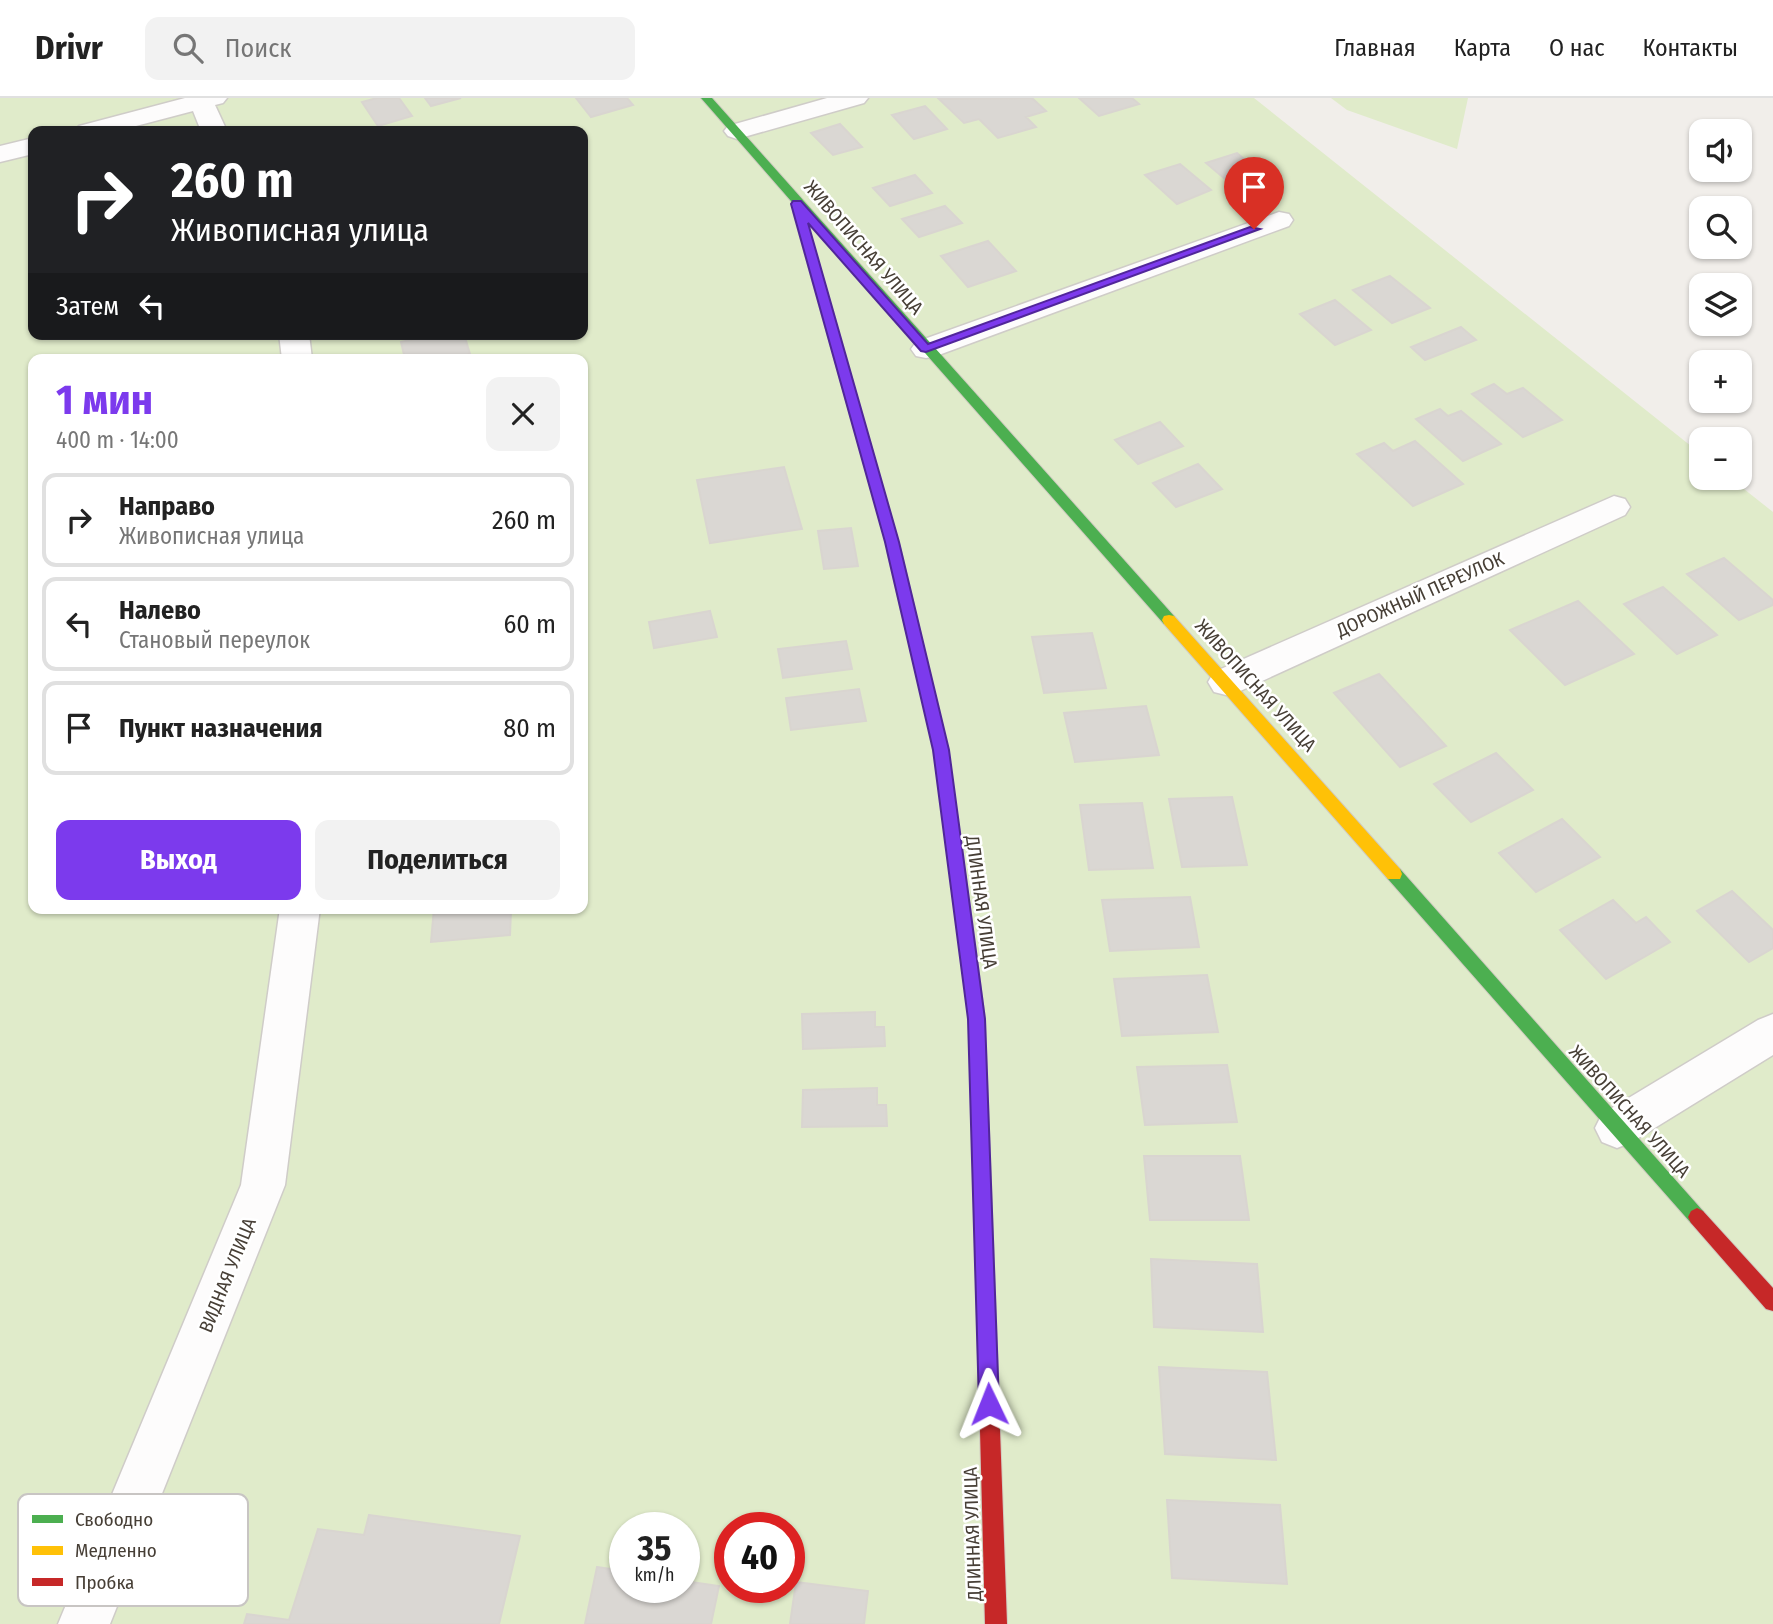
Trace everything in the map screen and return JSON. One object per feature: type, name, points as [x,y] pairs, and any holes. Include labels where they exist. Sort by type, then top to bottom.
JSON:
[{"type":"street","name":"ЖИВОПИСНАЯ УЛИЦА","points":[[706,98],[797,204],[1226,682],[1773,1302]]},
{"type":"street","points":[[737,131],[855,98]]},
{"type":"street","points":[[107,126],[207,100],[214,126]]},
{"type":"street","points":[[0,155],[28,147]]},
{"type":"street","name":"ДЛИННАЯ УЛИЦА","points":[[797,204],[892,542],[943,764],[977,1019],[996,1624]]},
{"type":"street","points":[[926,349],[1279,220]]},
{"type":"street","name":"ДОРОЖНЫЙ ПЕРЕУЛОК","points":[[1226,682],[1614,507]]},
{"type":"street","name":"ВИДНАЯ УЛИЦА","points":[[137,1494],[263,1185],[299,914]]},
{"type":"street","points":[[1617,1128],[1773,1033]]},
{"type":"street","name":"ВИДНАЯ УЛИЦА","points":[[84,1624],[91,1606]]},
{"type":"green space","points":[[0,98],[1254,98],[1689,444],[1689,490],[1745,490],[1773,512],[1773,1624],[0,1624]]},
{"type":"green space","points":[[1331,98],[1468,98],[1457,149],[1347,110]]},
{"type":"building","points":[[377,98],[399,98],[412,116],[378,126],[362,102]]},
{"type":"building","points":[[425,98],[461,98],[431,106]]},
{"type":"building","points":[[576,98],[627,98],[633,105],[591,117]]},
{"type":"building","points":[[1032,98],[1046,111],[1026,117],[1036,127],[998,138],[979,119],[964,123],[939,99]]},
{"type":"building","points":[[1079,98],[1132,98],[1139,104],[1099,116]]},
{"type":"building","points":[[925,106],[947,129],[914,139],[892,115]]},
{"type":"building","points":[[840,124],[862,147],[833,155],[811,133]]},
{"type":"building","points":[[1237,153],[1270,181],[1239,191],[1206,163]]},
{"type":"building","points":[[1180,164],[1211,190],[1177,204],[1145,175]]},
{"type":"building","points":[[915,175],[932,193],[890,206],[873,188]]},
{"type":"building","points":[[945,206],[962,223],[919,237],[902,219]]},
{"type":"building","points":[[988,241],[1016,271],[968,287],[941,256]]},
{"type":"building","points":[[1390,276],[1430,308],[1392,323],[1353,290]]},
{"type":"building","points":[[1335,300],[1371,330],[1335,345],[1300,314]]},
{"type":"building","points":[[1461,327],[1476,340],[1425,360],[1411,347]]},
{"type":"building","points":[[466,340],[470,354],[404,354],[401,342]]},
{"type":"building","points":[[1494,384],[1507,394],[1523,388],[1562,420],[1523,437],[1472,394]]},
{"type":"building","points":[[1440,409],[1448,416],[1461,411],[1501,444],[1463,461],[1416,419]]},
{"type":"building","points":[[1160,422],[1183,446],[1138,464],[1115,440]]},
{"type":"building","points":[[1415,441],[1463,484],[1413,506],[1357,454],[1384,443],[1393,451]]},
{"type":"building","points":[[1198,464],[1222,489],[1176,507],[1153,483]]},
{"type":"building","points":[[784,467],[802,529],[710,543],[697,480]]},
{"type":"building","points":[[851,528],[858,566],[824,569],[818,531]]},
{"type":"building","points":[[1724,558],[1773,600],[1773,605],[1739,620],[1687,574]]},
{"type":"building","points":[[1663,587],[1717,635],[1677,654],[1624,604]]},
{"type":"building","points":[[1578,601],[1634,654],[1565,685],[1510,630]]},
{"type":"building","points":[[710,611],[717,637],[654,648],[649,622]]},
{"type":"building","points":[[1092,633],[1106,688],[1044,693],[1032,637]]},
{"type":"building","points":[[846,641],[852,669],[783,678],[778,649]]},
{"type":"building","points":[[1379,674],[1446,746],[1400,767],[1334,693]]},
{"type":"building","points":[[859,689],[866,721],[791,730],[786,698]]},
{"type":"building","points":[[1146,706],[1159,755],[1075,762],[1064,713]]},
{"type":"building","points":[[1496,753],[1533,790],[1471,822],[1434,784]]},
{"type":"building","points":[[1232,797],[1247,865],[1182,867],[1169,799]]},
{"type":"building","points":[[1142,803],[1153,868],[1089,870],[1080,805]]},
{"type":"building","points":[[1562,819],[1600,857],[1536,892],[1499,853]]},
{"type":"building","points":[[1732,891],[1773,930],[1773,948],[1749,962],[1697,911]]},
{"type":"building","points":[[1190,897],[1199,947],[1110,951],[1102,900]]},
{"type":"building","points":[[1613,900],[1636,923],[1646,917],[1670,942],[1606,979],[1560,930]]},
{"type":"building","points":[[433,914],[511,914],[510,935],[431,942]]},
{"type":"building","points":[[1207,975],[1218,1032],[1122,1036],[1114,979]]},
{"type":"building","points":[[875,1012],[875,1027],[884,1027],[885,1046],[803,1049],[802,1014]]},
{"type":"building","points":[[1227,1065],[1237,1122],[1145,1125],[1137,1067]]},
{"type":"building","points":[[877,1088],[877,1105],[886,1105],[887,1126],[802,1127],[803,1090]]},
{"type":"building","points":[[1144,1156],[1240,1156],[1249,1220],[1150,1220]]},
{"type":"building","points":[[1151,1259],[1257,1264],[1263,1332],[1154,1327]]},
{"type":"building","points":[[1159,1367],[1267,1372],[1276,1460],[1165,1454]]},
{"type":"building","points":[[1167,1500],[1280,1505],[1287,1584],[1172,1578]]},
{"type":"building","points":[[369,1515],[520,1536],[499,1624],[244,1624],[247,1614],[289,1620],[318,1529],[364,1535]]},
{"type":"building","points":[[597,1567],[609,1569],[609,1603],[700,1603],[700,1583],[714,1585],[715,1603],[711,1624],[585,1624]]},
{"type":"building","points":[[805,1583],[868,1591],[864,1624],[790,1624],[793,1603],[805,1603]]},
{"type":"traffic: fast","points":[[706,98],[1169,620]]},
{"type":"traffic: fast","points":[[799,212],[894,551]]},
{"type":"traffic: fast","points":[[1394,874],[1697,1217]]},
{"type":"traffic: fast","points":[[964,921],[977,1019],[990,1430]]},
{"type":"traffic: slow","points":[[894,551],[941,750],[964,921]]},
{"type":"traffic: slow","points":[[1169,620],[1394,874]]},
{"type":"traffic: jam","points":[[1697,1217],[1773,1302]]},
{"type":"traffic: jam","points":[[990,1430],[996,1624]]},
{"type":"route","points":[[989,1404],[977,1019],[941,750],[892,542],[797,204],[926,349],[1254,229]]}]
